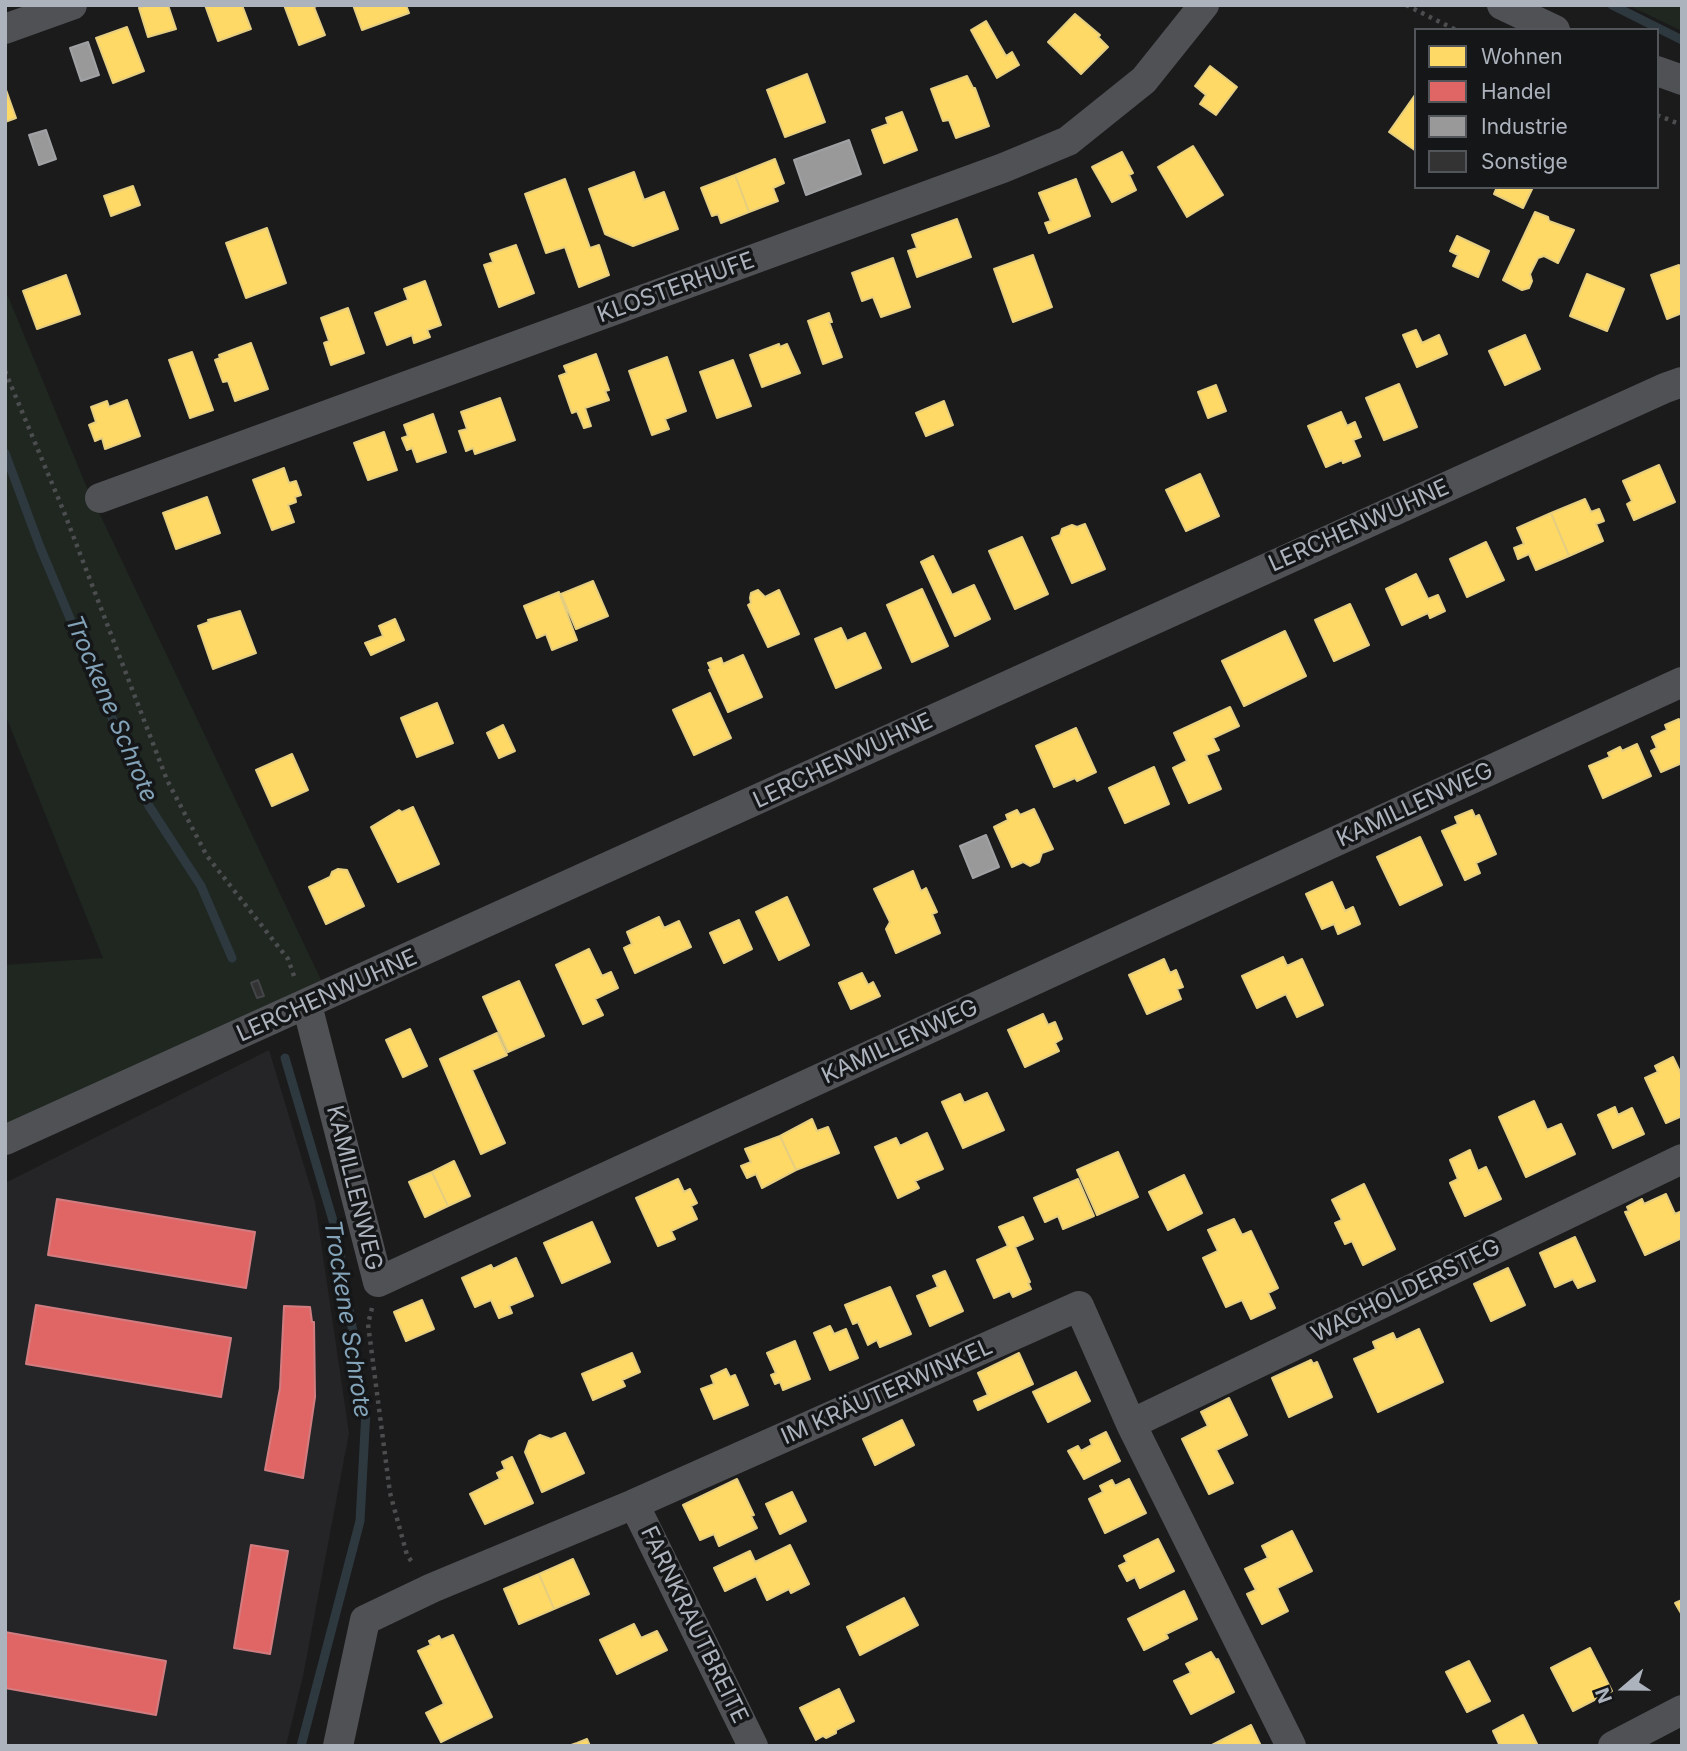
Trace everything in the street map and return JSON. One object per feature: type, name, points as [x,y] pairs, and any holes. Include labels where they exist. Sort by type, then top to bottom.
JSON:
[{"type":"street","points":[[5,29],[72,5]]},
{"type":"street","name":"KLOSTERHUFE","points":[[100,498],[1003,168],[1068,141],[1144,80],[1204,5]]},
{"type":"street","points":[[1502,5],[1551,28]]},
{"type":"street","points":[[1659,72],[1682,80]]},
{"type":"street","name":"LERCHENWUHNE","points":[[5,1140],[1682,382]]},
{"type":"street","name":"KAMILLENWEG","points":[[307,1005],[378,1282],[1682,682]]},
{"type":"street","name":"WACHOLDERSTEG","points":[[1131,1424],[1682,1158]]},
{"type":"street","name":"IM KRÄUTERWINKEL","points":[[338,1746],[365,1620],[432,1588],[634,1504],[1079,1306],[1131,1424],[1292,1746]]},
{"type":"street","name":"FARNKRAUTBREITE","points":[[634,1504],[753,1746]]},
{"type":"street","points":[[1614,1746],[1682,1710]]},
{"type":"path","points":[[1406,5],[1452,28]]},
{"type":"path","points":[[1659,116],[1682,125]]},
{"type":"path","points":[[5,371],[64,512],[167,780],[206,856],[288,959],[298,990],[307,1005]]},
{"type":"path","points":[[378,1282],[369,1324],[390,1493],[407,1555],[432,1588]]},
{"type":"shaded area","points":[[1628,5],[1682,5],[1682,31]]},
{"type":"shaded area","points":[[5,289],[85,483],[323,984],[5,1131],[5,965],[103,958],[5,714]]},
{"type":"shaded area","points":[[269,1050],[315,1202],[349,1433],[303,1676],[286,1746],[5,1746],[5,1183]]},
{"type":"building: Wohnen","points":[[146,5],[168,5],[176,29],[148,37],[139,8]]},
{"type":"building: Wohnen","points":[[205,5],[242,5],[251,29],[218,41]]},
{"type":"building: Wohnen","points":[[284,5],[319,5],[314,7],[325,35],[299,45]]},
{"type":"building: Wohnen","points":[[353,5],[406,5],[409,13],[362,30]]},
{"type":"building: Wohnen","points":[[1075,14],[1100,35],[1098,37],[1108,47],[1081,74],[1048,42]]},
{"type":"building: Wohnen","points":[[986,21],[1006,56],[1012,52],[1019,65],[997,78],[971,30]]},
{"type":"building: Wohnen","points":[[127,27],[144,71],[113,83],[96,38]]},
{"type":"building: Wohnen","points":[[1210,66],[1237,87],[1216,115],[1200,104],[1206,95],[1195,86]]},
{"type":"building: Wohnen","points":[[807,74],[825,122],[785,137],[767,90]]},
{"type":"building: Wohnen","points":[[967,76],[975,88],[989,126],[956,138],[949,120],[943,121],[931,89]]},
{"type":"building: Wohnen","points":[[5,87],[16,118],[5,122]]},
{"type":"building: Wohnen","points":[[1414,96],[1414,150],[1389,132]]},
{"type":"building: Wohnen","points":[[902,112],[917,150],[884,163],[872,130],[888,124],[886,118]]},
{"type":"building: Wohnen","points":[[1193,146],[1223,195],[1187,217],[1158,167]]},
{"type":"building: Wohnen","points":[[1122,152],[1133,173],[1129,175],[1136,190],[1112,202],[1092,167]]},
{"type":"building: Wohnen","points":[[775,159],[784,183],[773,188],[778,201],[749,212],[735,175]]},
{"type":"building: Wohnen","points":[[634,172],[644,200],[664,192],[678,229],[633,246],[605,234],[589,189]]},
{"type":"building: Wohnen","points":[[735,175],[749,212],[721,223],[718,214],[712,216],[701,188]]},
{"type":"building: Wohnen","points":[[565,179],[590,248],[599,245],[609,275],[579,287],[565,247],[546,253],[525,194]]},
{"type":"building: Wohnen","points":[[1076,179],[1090,216],[1049,233],[1045,223],[1051,221],[1039,193]]},
{"type":"building: Wohnen","points":[[133,186],[140,205],[111,216],[104,196]]},
{"type":"building: Wohnen","points":[[1496,189],[1532,189],[1523,208],[1494,194]]},
{"type":"building: Wohnen","points":[[1535,212],[1548,217],[1549,221],[1574,230],[1558,263],[1544,256],[1538,258],[1530,274],[1532,281],[1529,288],[1522,290],[1503,280]]},
{"type":"building: Wohnen","points":[[957,219],[971,257],[917,277],[908,251],[917,248],[912,235]]},
{"type":"building: Wohnen","points":[[267,228],[286,283],[246,298],[226,243]]},
{"type":"building: Wohnen","points":[[1457,236],[1489,251],[1478,277],[1453,266],[1458,255],[1450,251]]},
{"type":"building: Wohnen","points":[[516,245],[534,293],[499,307],[484,265],[493,262],[490,254]]},
{"type":"building: Wohnen","points":[[1033,255],[1052,307],[1013,322],[994,269]]},
{"type":"building: Wohnen","points":[[893,258],[910,307],[881,317],[873,297],[862,301],[852,273]]},
{"type":"building: Wohnen","points":[[1679,265],[1682,274],[1682,313],[1667,319],[1651,275]]},
{"type":"building: Wohnen","points":[[1587,274],[1624,289],[1607,331],[1570,316]]},
{"type":"building: Wohnen","points":[[66,275],[80,314],[37,329],[23,291]]},
{"type":"building: Wohnen","points":[[425,281],[441,325],[427,330],[430,337],[414,343],[412,335],[387,345],[375,313],[408,300],[404,289]]},
{"type":"building: Wohnen","points":[[348,308],[364,353],[331,365],[324,343],[329,341],[321,318]]},
{"type":"building: Wohnen","points":[[829,313],[832,322],[829,322],[842,357],[823,364],[808,321]]},
{"type":"building: Wohnen","points":[[1416,330],[1422,343],[1439,335],[1447,354],[1417,367],[1403,335]]},
{"type":"building: Wohnen","points":[[1525,335],[1540,369],[1505,385],[1489,351]]},
{"type":"building: Wohnen","points":[[251,343],[268,389],[235,401],[228,381],[223,382],[215,360],[220,358],[219,355]]},
{"type":"building: Wohnen","points":[[779,344],[780,347],[787,344],[800,373],[762,387],[750,355]]},
{"type":"building: Wohnen","points":[[192,352],[213,410],[190,418],[169,360]]},
{"type":"building: Wohnen","points":[[596,354],[609,390],[605,391],[609,400],[585,408],[591,426],[584,428],[577,411],[572,413],[559,376],[567,373],[564,366]]},
{"type":"building: Wohnen","points":[[667,357],[686,411],[665,419],[669,429],[652,435],[629,371]]},
{"type":"building: Wohnen","points":[[733,360],[751,406],[717,418],[700,372]]},
{"type":"building: Wohnen","points":[[1399,384],[1417,427],[1384,440],[1366,398]]},
{"type":"building: Wohnen","points":[[1216,385],[1226,411],[1208,418],[1198,392]]},
{"type":"building: Wohnen","points":[[500,398],[515,440],[475,454],[473,448],[466,451],[459,431],[467,429],[461,412]]},
{"type":"building: Wohnen","points":[[127,400],[140,436],[105,449],[102,438],[95,441],[89,425],[96,422],[91,407],[107,401],[109,407]]},
{"type":"building: Wohnen","points":[[944,401],[953,425],[926,436],[916,413]]},
{"type":"building: Wohnen","points":[[1341,412],[1347,426],[1355,422],[1361,437],[1353,440],[1360,456],[1326,467],[1308,426]]},
{"type":"building: Wohnen","points":[[433,414],[446,452],[417,462],[412,448],[407,450],[402,438],[408,436],[404,425]]},
{"type":"building: Wohnen","points":[[384,432],[397,470],[368,480],[354,443]]},
{"type":"building: Wohnen","points":[[1659,465],[1675,502],[1634,520],[1627,504],[1632,501],[1623,481]]},
{"type":"building: Wohnen","points":[[284,468],[289,483],[296,481],[301,495],[295,497],[296,502],[288,505],[294,522],[272,530],[253,480]]},
{"type":"building: Wohnen","points":[[1200,474],[1219,516],[1186,531],[1166,490]]},
{"type":"building: Wohnen","points":[[207,497],[220,533],[176,549],[163,513]]},
{"type":"building: Wohnen","points":[[1585,499],[1591,512],[1599,509],[1604,521],[1596,524],[1603,541],[1569,556],[1551,513]]},
{"type":"building: Wohnen","points":[[1551,513],[1569,556],[1536,570],[1529,554],[1518,559],[1514,548],[1524,544],[1517,528]]},
{"type":"building: Wohnen","points":[[1085,524],[1105,569],[1072,583],[1052,538],[1060,535],[1062,529]]},
{"type":"building: Wohnen","points":[[1022,537],[1048,594],[1015,609],[989,551]]},
{"type":"building: Wohnen","points":[[1486,542],[1504,580],[1467,597],[1450,559]]},
{"type":"building: Wohnen","points":[[933,556],[952,595],[974,585],[990,619],[955,636],[921,562]]},
{"type":"building: Wohnen","points":[[1416,574],[1428,599],[1438,595],[1445,611],[1430,618],[1428,613],[1402,625],[1386,589]]},
{"type":"building: Wohnen","points":[[593,581],[608,616],[576,629],[561,594]]},
{"type":"building: Wohnen","points":[[922,589],[948,646],[912,662],[887,605]]},
{"type":"building: Wohnen","points":[[758,590],[765,597],[779,590],[799,634],[768,647],[748,605],[751,603],[751,593]]},
{"type":"building: Wohnen","points":[[559,592],[577,640],[552,650],[546,634],[537,638],[524,606]]},
{"type":"building: Wohnen","points":[[1350,604],[1369,645],[1334,661],[1315,620]]},
{"type":"building: Wohnen","points":[[240,611],[256,653],[213,669],[198,626],[209,622],[208,620]]},
{"type":"building: Wohnen","points":[[395,619],[404,640],[371,655],[365,643],[383,636],[379,626]]},
{"type":"building: Wohnen","points":[[841,628],[847,641],[865,633],[881,668],[836,688],[815,639]]},
{"type":"building: Wohnen","points":[[1285,631],[1306,676],[1244,706],[1222,661]]},
{"type":"building: Wohnen","points":[[743,655],[762,697],[728,712],[708,663],[721,658],[723,664]]},
{"type":"building: Wohnen","points":[[710,693],[731,738],[694,755],[673,710]]},
{"type":"building: Wohnen","points":[[437,703],[453,743],[417,757],[401,718]]},
{"type":"building: Wohnen","points":[[1230,707],[1239,726],[1213,738],[1219,750],[1206,755],[1221,789],[1189,803],[1173,768],[1187,761],[1174,733]]},
{"type":"building: Wohnen","points":[[1679,719],[1682,723],[1682,763],[1661,772],[1651,751],[1657,748],[1652,737],[1667,730],[1665,725]]},
{"type":"building: Wohnen","points":[[503,725],[515,751],[499,758],[487,733]]},
{"type":"building: Wohnen","points":[[1076,728],[1096,772],[1054,787],[1036,746]]},
{"type":"building: Wohnen","points":[[1637,744],[1651,776],[1603,798],[1589,766],[1610,757],[1608,753],[1620,747],[1622,751]]},
{"type":"building: Wohnen","points":[[292,754],[308,790],[272,806],[256,770]]},
{"type":"building: Wohnen","points":[[1154,767],[1169,804],[1125,823],[1109,788]]},
{"type":"building: Wohnen","points":[[413,807],[439,864],[398,882],[371,827],[399,810],[402,812]]},
{"type":"building: Wohnen","points":[[1034,809],[1053,849],[1042,853],[1039,862],[1030,866],[1023,862],[1012,867],[994,827],[1008,820],[1006,815],[1017,810],[1020,815]]},
{"type":"building: Wohnen","points":[[1472,810],[1475,817],[1479,815],[1496,854],[1476,863],[1480,873],[1465,880],[1442,831],[1458,824],[1455,817]]},
{"type":"building: Wohnen","points":[[1420,837],[1442,885],[1400,905],[1377,857]]},
{"type":"building: Wohnen","points":[[338,869],[347,870],[364,906],[326,924],[309,887],[330,877],[332,872]]},
{"type":"building: Wohnen","points":[[913,871],[921,891],[926,888],[937,912],[932,914],[940,933],[896,953],[886,929],[890,922],[874,889]]},
{"type":"building: Wohnen","points":[[1332,882],[1345,911],[1353,907],[1360,924],[1338,934],[1334,924],[1322,929],[1306,894]]},
{"type":"building: Wohnen","points":[[787,897],[809,945],[779,960],[756,912]]},
{"type":"building: Wohnen","points":[[659,917],[664,928],[679,921],[691,947],[635,973],[624,948],[632,944],[627,932]]},
{"type":"building: Wohnen","points":[[739,920],[752,949],[724,963],[710,933]]},
{"type":"building: Wohnen","points":[[589,949],[602,976],[611,972],[618,988],[595,999],[603,1015],[583,1024],[556,965]]},
{"type":"building: Wohnen","points":[[1283,957],[1287,966],[1302,959],[1323,1005],[1297,1017],[1286,994],[1257,1008],[1242,976]]},
{"type":"building: Wohnen","points":[[1164,959],[1170,973],[1176,970],[1183,987],[1177,989],[1181,999],[1147,1014],[1129,975]]},
{"type":"building: Wohnen","points":[[862,973],[868,985],[873,982],[880,996],[851,1009],[839,983]]},
{"type":"building: Wohnen","points":[[519,981],[544,1036],[508,1052],[483,997]]},
{"type":"building: Wohnen","points":[[1043,1014],[1048,1025],[1055,1022],[1062,1039],[1055,1043],[1059,1051],[1025,1067],[1008,1030]]},
{"type":"building: Wohnen","points":[[410,1029],[427,1066],[403,1077],[386,1040]]},
{"type":"building: Wohnen","points":[[497,1033],[507,1055],[472,1070],[505,1143],[481,1154],[440,1059]]},
{"type":"building: Wohnen","points":[[1673,1057],[1682,1076],[1682,1116],[1666,1123],[1645,1078],[1658,1072],[1655,1066]]},
{"type":"building: Wohnen","points":[[987,1093],[1004,1130],[963,1148],[942,1102],[960,1094],[964,1103]]},
{"type":"building: Wohnen","points":[[1534,1101],[1547,1130],[1561,1124],[1575,1154],[1526,1177],[1499,1117]]},
{"type":"building: Wohnen","points":[[1615,1107],[1618,1115],[1632,1108],[1644,1134],[1613,1148],[1598,1115]]},
{"type":"building: Wohnen","points":[[812,1119],[817,1131],[828,1127],[839,1153],[796,1170],[780,1136]]},
{"type":"building: Wohnen","points":[[927,1133],[943,1169],[915,1181],[919,1188],[898,1198],[875,1147],[896,1138],[900,1146]]},
{"type":"building: Wohnen","points":[[780,1136],[796,1170],[762,1188],[756,1174],[747,1178],[741,1166],[751,1162],[745,1149]]},
{"type":"building: Wohnen","points":[[1470,1150],[1478,1171],[1486,1167],[1501,1199],[1465,1216],[1450,1183],[1458,1179],[1450,1160]]},
{"type":"building: Wohnen","points":[[1118,1152],[1138,1197],[1097,1215],[1077,1170]]},
{"type":"building: Wohnen","points":[[454,1161],[470,1196],[448,1206],[432,1172]]},
{"type":"building: Wohnen","points":[[432,1172],[448,1206],[425,1217],[409,1182]]},
{"type":"building: Wohnen","points":[[1184,1175],[1202,1213],[1168,1230],[1149,1192]]},
{"type":"building: Wohnen","points":[[678,1179],[684,1192],[690,1189],[697,1203],[691,1206],[697,1219],[671,1231],[675,1239],[658,1246],[636,1198]]},
{"type":"building: Wohnen","points":[[1078,1179],[1094,1216],[1063,1229],[1058,1216],[1045,1222],[1034,1198]]},
{"type":"building: Wohnen","points":[[1364,1184],[1395,1249],[1363,1265],[1352,1241],[1345,1244],[1335,1223],[1342,1220],[1332,1200]]},
{"type":"building: Wohnen","points":[[1666,1194],[1675,1214],[1682,1211],[1682,1238],[1645,1255],[1625,1212],[1629,1211],[1627,1207],[1642,1199],[1644,1204]]},
{"type":"building: Wohnen","points":[[1023,1217],[1033,1239],[1015,1247],[1031,1289],[1013,1297],[1010,1291],[994,1298],[977,1260],[1008,1246],[999,1227]]},
{"type":"building: Wohnen","points":[[1234,1219],[1242,1235],[1251,1231],[1278,1288],[1268,1293],[1275,1308],[1251,1319],[1242,1300],[1226,1307],[1203,1258],[1218,1251],[1208,1230]]},
{"type":"building: Wohnen","points":[[592,1222],[610,1262],[562,1283],[544,1243]]},
{"type":"building: Wohnen","points":[[1575,1237],[1595,1281],[1578,1288],[1573,1279],[1555,1287],[1540,1253]]},
{"type":"building: Wohnen","points":[[516,1258],[533,1296],[509,1306],[512,1313],[499,1318],[491,1300],[475,1307],[462,1278],[491,1265],[493,1269]]},
{"type":"building: Wohnen","points":[[1508,1268],[1525,1305],[1491,1321],[1474,1284]]},
{"type":"building: Wohnen","points":[[945,1271],[963,1311],[930,1326],[917,1296],[938,1287],[933,1276]]},
{"type":"building: Wohnen","points":[[890,1287],[911,1334],[880,1347],[877,1340],[868,1345],[858,1322],[853,1324],[845,1305]]},
{"type":"building: Wohnen","points":[[422,1300],[434,1329],[406,1341],[394,1312]]},
{"type":"building: Wohnen","points":[[830,1326],[834,1334],[846,1329],[858,1358],[830,1370],[814,1333]]},
{"type":"building: Wohnen","points":[[1419,1329],[1443,1382],[1378,1412],[1354,1359],[1376,1349],[1373,1342],[1393,1333],[1396,1340]]},
{"type":"building: Wohnen","points":[[795,1341],[810,1379],[783,1390],[780,1382],[775,1384],[771,1375],[776,1373],[767,1353]]},
{"type":"building: Wohnen","points":[[632,1353],[640,1372],[622,1380],[625,1386],[593,1400],[582,1374]]},
{"type":"building: Wohnen","points":[[1019,1353],[1033,1384],[978,1410],[974,1401],[988,1395],[978,1373]]},
{"type":"building: Wohnen","points":[[1311,1360],[1313,1364],[1317,1362],[1332,1397],[1289,1417],[1272,1378]]},
{"type":"building: Wohnen","points":[[726,1369],[730,1377],[735,1375],[748,1405],[714,1419],[701,1389],[714,1384],[711,1376]]},
{"type":"building: Wohnen","points":[[1076,1372],[1090,1401],[1048,1422],[1033,1392]]},
{"type":"building: Wohnen","points":[[1229,1398],[1247,1435],[1216,1450],[1233,1483],[1209,1494],[1182,1439],[1208,1426],[1201,1412]]},
{"type":"building: Wohnen","points":[[902,1420],[914,1445],[875,1465],[863,1439]]},
{"type":"building: Wohnen","points":[[1106,1432],[1120,1461],[1084,1479],[1068,1451],[1078,1446],[1081,1451],[1092,1445],[1090,1440]]},
{"type":"building: Wohnen","points":[[565,1433],[584,1473],[542,1492],[525,1452],[529,1441],[540,1435],[551,1439]]},
{"type":"building: Wohnen","points":[[512,1457],[533,1503],[485,1524],[470,1494],[500,1479],[497,1473],[505,1469],[502,1462]]},
{"type":"building: Wohnen","points":[[737,1479],[754,1515],[751,1516],[757,1528],[719,1546],[714,1534],[700,1540],[683,1505]]},
{"type":"building: Wohnen","points":[[1129,1479],[1146,1513],[1105,1533],[1089,1499],[1103,1492],[1100,1486],[1112,1480],[1115,1486]]},
{"type":"building: Wohnen","points":[[792,1492],[806,1521],[780,1534],[766,1504]]},
{"type":"building: Wohnen","points":[[1292,1531],[1312,1571],[1277,1588],[1288,1611],[1262,1624],[1247,1594],[1256,1590],[1245,1569],[1268,1558],[1262,1546]]},
{"type":"building: Wohnen","points":[[1158,1539],[1174,1571],[1140,1588],[1135,1577],[1127,1581],[1119,1566],[1127,1562],[1124,1556]]},
{"type":"building: Wohnen","points":[[790,1545],[809,1584],[791,1593],[789,1589],[767,1600],[756,1576],[725,1591],[714,1568],[750,1551],[755,1562]]},
{"type":"building: Wohnen","points":[[573,1559],[589,1594],[554,1609],[539,1574]]},
{"type":"building: Wohnen","points":[[539,1574],[554,1609],[519,1624],[504,1589]]},
{"type":"building: Wohnen","points":[[1184,1591],[1197,1619],[1166,1634],[1168,1638],[1144,1650],[1128,1619]]},
{"type":"building: Wohnen","points":[[904,1598],[918,1625],[860,1655],[847,1627]]},
{"type":"building: Wohnen","points":[[1682,1600],[1682,1615],[1675,1603]]},
{"type":"building: Wohnen","points":[[634,1624],[641,1638],[657,1631],[667,1650],[617,1674],[600,1640]]},
{"type":"building: Wohnen","points":[[453,1635],[492,1717],[441,1742],[426,1713],[444,1704],[418,1651],[431,1645],[429,1641],[439,1636],[441,1640]]},
{"type":"building: Wohnen","points":[[1590,1648],[1612,1691],[1573,1711],[1551,1668]]},
{"type":"building: Wohnen","points":[[1211,1652],[1216,1660],[1218,1659],[1234,1692],[1191,1714],[1174,1681],[1191,1673],[1186,1664]]},
{"type":"building: Wohnen","points":[[1469,1661],[1490,1701],[1467,1712],[1446,1672]]},
{"type":"building: Wohnen","points":[[839,1689],[854,1721],[826,1738],[823,1736],[816,1740],[800,1708]]},
{"type":"building: Wohnen","points":[[1523,1715],[1538,1746],[1500,1746],[1493,1731]]},
{"type":"building: Wohnen","points":[[1251,1725],[1261,1746],[1210,1746]]},
{"type":"building: Wohnen","points":[[587,1739],[590,1746],[568,1746],[577,1743]]},
{"type":"building: Handel","points":[[57,1199],[255,1232],[246,1288],[48,1255]]},
{"type":"building: Handel","points":[[36,1305],[231,1338],[221,1397],[26,1364]]},
{"type":"building: Handel","points":[[284,1306],[310,1307],[314,1322],[315,1397],[303,1478],[265,1470],[280,1388]]},
{"type":"building: Handel","points":[[251,1545],[288,1551],[270,1654],[234,1648]]},
{"type":"building: Handel","points":[[5,1632],[166,1661],[156,1715],[5,1688]]},
{"type":"building: Industrie","points":[[88,42],[99,75],[81,81],[70,48]]},
{"type":"building: Industrie","points":[[46,130],[56,159],[39,165],[29,135]]},
{"type":"building: Industrie","points":[[849,140],[861,174],[806,195],[794,160]]},
{"type":"building: Industrie","points":[[986,835],[999,867],[973,878],[960,846]]},
{"type":"building: Sonstige","points":[[258,980],[264,996],[257,998],[251,983]]},
{"type":"waterway","points":[[1612,5],[1658,28]]},
{"type":"waterway","points":[[1659,28],[1682,40]]},
{"type":"waterway","name":"Trockene Schrote","points":[[5,453],[40,547],[149,806],[201,886],[232,958]]},
{"type":"waterway","name":"Trockene Schrote","points":[[285,1058],[336,1231],[366,1411],[360,1521],[301,1746]]}]
